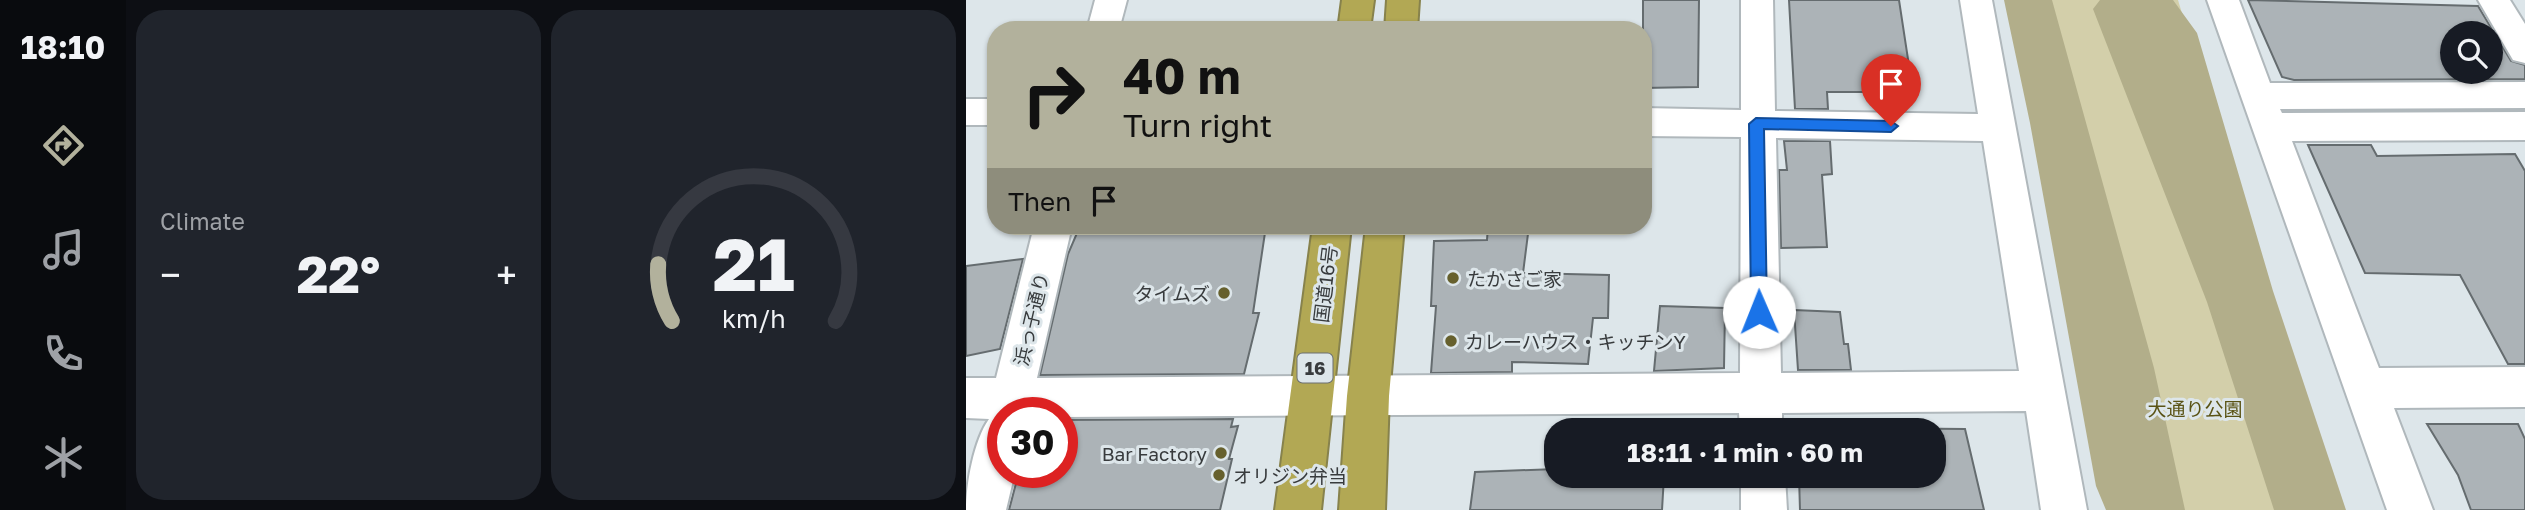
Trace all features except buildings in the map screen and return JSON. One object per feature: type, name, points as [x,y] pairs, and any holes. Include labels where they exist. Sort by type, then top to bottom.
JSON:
[{"type":"highway","points":[[1355,21],[1358,0]]},
{"type":"highway","points":[[1402,21],[1403,0]]},
{"type":"highway","name":"国道16号","points":[[1298,510],[1331,235]]},
{"type":"highway","points":[[1362,510],[1368,396],[1384,235]]},
{"type":"street","points":[[1105,21],[1111,0]]},
{"type":"street","points":[[1757,0],[1756,124],[1761,412]]},
{"type":"street","points":[[1976,0],[2064,510]]},
{"type":"street","points":[[2223,0],[2410,510]]},
{"type":"street","points":[[2494,0],[2525,51]]},
{"type":"street","points":[[2262,111],[2525,95]]},
{"type":"street","points":[[2262,111],[2525,126]]},
{"type":"street","points":[[966,112],[987,112]]},
{"type":"street","points":[[1652,122],[1998,128]]},
{"type":"street","name":"浜っ子通り","points":[[1012,397],[1051,235]]},
{"type":"street","points":[[2365,388],[2525,387]]},
{"type":"street","points":[[1078,411],[1312,396],[1368,396],[1761,412],[2044,391]]},
{"type":"street","points":[[966,398],[987,406]]},
{"type":"street","name":"浜っ子通り","points":[[983,510],[989,488]]},
{"type":"street","points":[[1763,488],[1764,510]]},
{"type":"green space","name":"大通り公園","points":[[2016,0],[2178,0],[2331,510],[2113,510]]},
{"type":"shaded area","points":[[2004,0],[2052,0],[2154,368],[2185,510],[2106,510],[2096,486],[2030,123]]},
{"type":"shaded area","points":[[2100,0],[2173,0],[2197,33],[2273,291],[2346,510],[2274,510],[2207,302],[2093,9]]},
{"type":"place","name":"たかさご家","points":[[1453,278]]},
{"type":"place","name":"タイムズ","points":[[1224,293]]},
{"type":"place","name":"カレーハウス・キッチンY","points":[[1451,341]]},
{"type":"place","name":"Bar Factory","points":[[1221,453]]},
{"type":"place","name":"オリジン弁当","points":[[1219,475]]},
{"type":"route","points":[[1759,312],[1756,124],[1891,126]]}]
